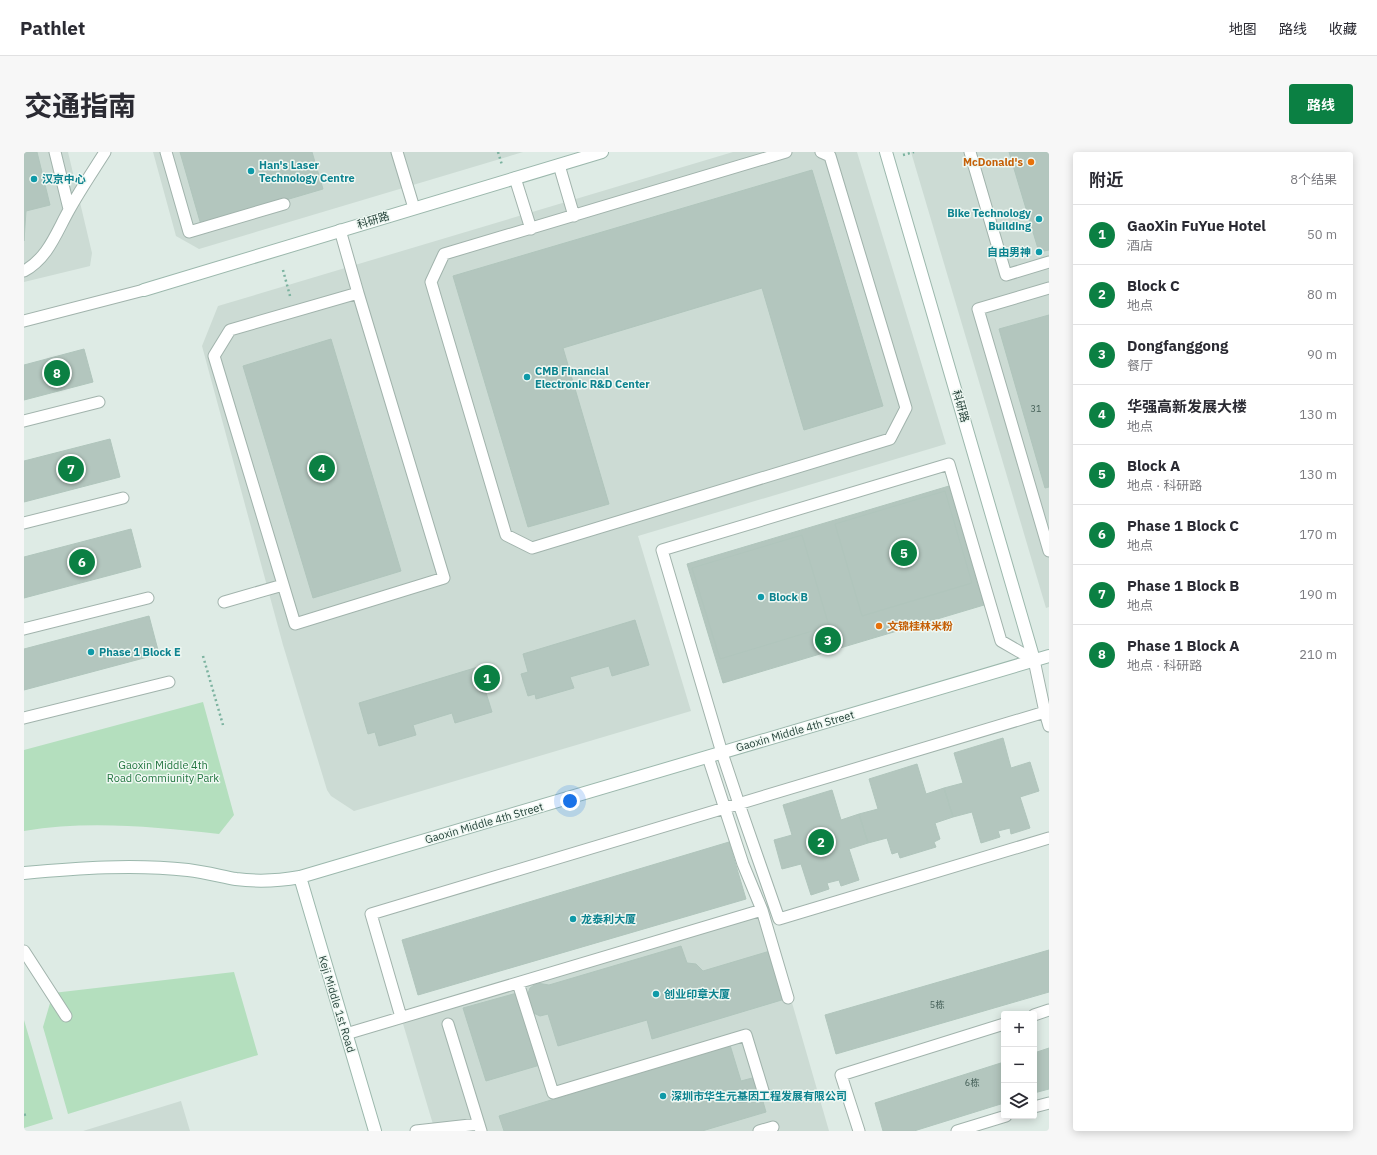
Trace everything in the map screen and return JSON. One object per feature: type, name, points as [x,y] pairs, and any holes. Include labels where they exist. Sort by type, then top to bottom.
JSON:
[{"type":"street","name":"科研路","points":[[144,290],[602,152]]},
{"type":"street","name":"科研路","points":[[886,152],[1034,660]]},
{"type":"street","name":"Gaoxin Middle 4th Street","points":[[24,873],[62,869],[126,867],[188,870],[256,881],[275,882],[300,878],[1049,656]]},
{"type":"street","name":"Keji Middle 1st Road","points":[[300,878],[376,1131]]},
{"type":"lane","points":[[55,152],[69,209]]},
{"type":"lane","points":[[24,271],[36,264],[46,253],[69,209],[105,152]]},
{"type":"lane","points":[[166,152],[189,232],[284,204]]},
{"type":"lane","points":[[397,152],[414,208]]},
{"type":"lane","points":[[786,152],[444,254],[431,282],[506,535],[532,548],[890,439],[906,408],[830,156],[821,152]]},
{"type":"lane","points":[[970,152],[1006,275],[1049,262]]},
{"type":"lane","points":[[559,165],[574,216]]},
{"type":"lane","points":[[516,178],[531,229]]},
{"type":"lane","points":[[340,230],[444,578],[295,624],[214,356],[230,330],[358,293]]},
{"type":"lane","points":[[1049,288],[978,309],[1049,551]]},
{"type":"lane","points":[[24,321],[144,290]]},
{"type":"lane","points":[[24,421],[99,402]]},
{"type":"lane","points":[[1049,726],[1034,660],[1001,641],[949,464],[662,550],[722,753],[779,920],[1049,838]]},
{"type":"lane","points":[[24,523],[123,498]]},
{"type":"lane","points":[[224,602],[283,585]]},
{"type":"lane","points":[[24,629],[148,598]]},
{"type":"lane","points":[[24,718],[169,682]]},
{"type":"lane","points":[[401,1017],[371,914],[1045,712]]},
{"type":"lane","points":[[708,756],[725,808],[739,865],[762,910],[788,998]]},
{"type":"lane","points":[[346,1034],[518,984],[762,910]]},
{"type":"lane","points":[[24,951],[66,1016]]},
{"type":"lane","points":[[518,984],[553,1093],[746,1035],[764,1094]]},
{"type":"lane","points":[[1037,1014],[1049,1010]]},
{"type":"lane","points":[[416,1131],[480,1127],[448,1024]]},
{"type":"lane","points":[[859,1131],[841,1075],[1001,1025]]},
{"type":"lane","points":[[1037,1106],[1049,1103]]},
{"type":"lane","points":[[957,1131],[1001,1118]]},
{"type":"lane","points":[[759,1131],[773,1127]]},
{"type":"path","points":[[498,152],[502,166]]},
{"type":"path","points":[[903,155],[914,152]]},
{"type":"path","points":[[282,270],[294,311]]},
{"type":"path","points":[[203,656],[223,725]]},
{"type":"shaded area","points":[[24,152],[68,152],[92,253],[90,266],[24,282]]},
{"type":"shaded area","points":[[153,152],[523,152],[199,249],[176,236]]},
{"type":"shaded area","points":[[733,152],[857,152],[946,444],[638,536],[691,711],[354,811],[331,796],[327,790],[283,645],[202,346],[218,306]]},
{"type":"shaded area","points":[[911,152],[1049,152],[1049,607],[1046,608]]},
{"type":"shaded area","points":[[765,909],[829,1131],[435,1131],[401,1017]]},
{"type":"shaded area","points":[[181,1101],[190,1131],[83,1131]]},
{"type":"green space","name":"Gaoxin Middle 4th Road Commiunity Park","points":[[203,702],[234,815],[219,834],[146,827],[97,825],[24,831],[24,750]]},
{"type":"green space","points":[[234,972],[258,1055],[68,1114],[43,1027],[53,993]]},
{"type":"green space","points":[[24,1020],[53,1119],[24,1128]]},
{"type":"building","name":"汉京中心","points":[[24,152],[37,152],[50,205],[26,211],[24,241]]},
{"type":"building","name":"Han's Laser Technology Centre","points":[[180,152],[312,152],[323,189],[201,225]]},
{"type":"building","name":"Bike Technology Building","points":[[1009,152],[1049,152],[1049,250],[1039,252]]},
{"type":"building","name":"CMB Financial Electronic R&D Center","points":[[812,170],[883,406],[804,430],[762,288],[563,348],[609,504],[528,527],[453,276]]},
{"type":"building","points":[[1049,315],[1049,487],[1045,488],[999,329]]},
{"type":"building","points":[[331,339],[401,571],[313,598],[243,366]]},
{"type":"building","points":[[84,349],[93,382],[24,400],[24,365]]},
{"type":"building","points":[[110,439],[120,477],[24,502],[24,461]]},
{"type":"building","points":[[949,486],[984,605],[723,683],[687,564]]},
{"type":"building","points":[[945,491],[972,583],[862,616],[835,524]]},
{"type":"building","points":[[131,529],[141,567],[24,598],[24,557]]},
{"type":"building","name":"Block B","points":[[802,535],[829,626],[720,659],[692,568]]},
{"type":"building","name":"Phase 1 Block E","points":[[149,616],[159,654],[24,690],[24,649]]},
{"type":"building","points":[[635,620],[649,665],[612,676],[609,666],[570,677],[574,688],[536,699],[535,694],[528,696],[521,674],[528,672],[523,654]]},
{"type":"building","points":[[478,667],[492,712],[455,723],[452,713],[413,725],[416,735],[379,746],[375,732],[368,734],[359,703]]},
{"type":"building","points":[[1003,738],[1011,768],[1030,762],[1039,791],[1020,797],[1030,828],[1011,834],[1010,828],[998,831],[1000,837],[981,843],[972,812],[953,817],[944,788],[963,783],[954,753]]},
{"type":"building","points":[[917,764],[926,794],[944,788],[953,817],[935,823],[940,839],[934,842],[936,847],[900,858],[898,852],[892,854],[887,838],[868,843],[859,814],[878,809],[869,779]]},
{"type":"building","points":[[832,790],[841,820],[859,814],[868,843],[849,849],[859,880],[841,886],[839,880],[827,883],[829,889],[811,895],[801,864],[782,869],[774,840],[792,835],[783,805]]},
{"type":"building","name":"龙泰利大厦","points":[[729,842],[746,899],[418,995],[402,940]]},
{"type":"building","name":"创业印章大厦","points":[[681,946],[687,963],[696,964],[703,971],[770,951],[785,999],[652,1039],[647,1020],[558,1046],[548,1014],[540,1016],[529,1011],[526,999],[530,988],[537,983],[549,985]]},
{"type":"building","points":[[1049,950],[1049,992],[836,1054],[825,1015]]},
{"type":"building","points":[[517,993],[540,1065],[486,1081],[463,1008]]},
{"type":"building","name":"深圳市华生元基因工程发展有限公司","points":[[730,1045],[741,1081],[756,1077],[766,1112],[702,1131],[504,1131],[499,1116]]},
{"type":"building","points":[[1049,1048],[1049,1089],[1037,1092],[1037,1083],[1037,1052]]},
{"type":"building","points":[[1001,1063],[1001,1104],[914,1131],[883,1131],[875,1103]]},
{"type":"place","name":"McDonald's","points":[[1031,162]]},
{"type":"place","name":"Han's Laser Technology Centre","points":[[251,171]]},
{"type":"place","name":"汉京中心","points":[[34,179]]},
{"type":"place","name":"Bike Technology Building","points":[[1039,219]]},
{"type":"place","name":"自由男神","points":[[1039,252]]},
{"type":"place","name":"Phase 1 Block A","points":[[57,373]]},
{"type":"place","name":"CMB Financial Electronic R&D Center","points":[[527,377]]},
{"type":"place","name":"华强高新发展大楼","points":[[322,468]]},
{"type":"place","name":"Phase 1 Block B","points":[[71,469]]},
{"type":"place","name":"Block A","points":[[904,553]]},
{"type":"place","name":"Phase 1 Block C","points":[[82,562]]},
{"type":"place","name":"Block B","points":[[761,597]]},
{"type":"place","name":"文锦桂林米粉","points":[[879,626]]},
{"type":"place","name":"Dongfanggong","points":[[828,640]]},
{"type":"place","name":"Phase 1 Block E","points":[[91,652]]},
{"type":"place","name":"GaoXin FuYue Hotel","points":[[487,678]]},
{"type":"place","name":"Block C","points":[[821,842]]},
{"type":"place","name":"龙泰利大厦","points":[[573,919]]},
{"type":"place","name":"创业印章大厦","points":[[656,994]]},
{"type":"place","name":"深圳市华生元基因工程发展有限公司","points":[[663,1096]]}]
